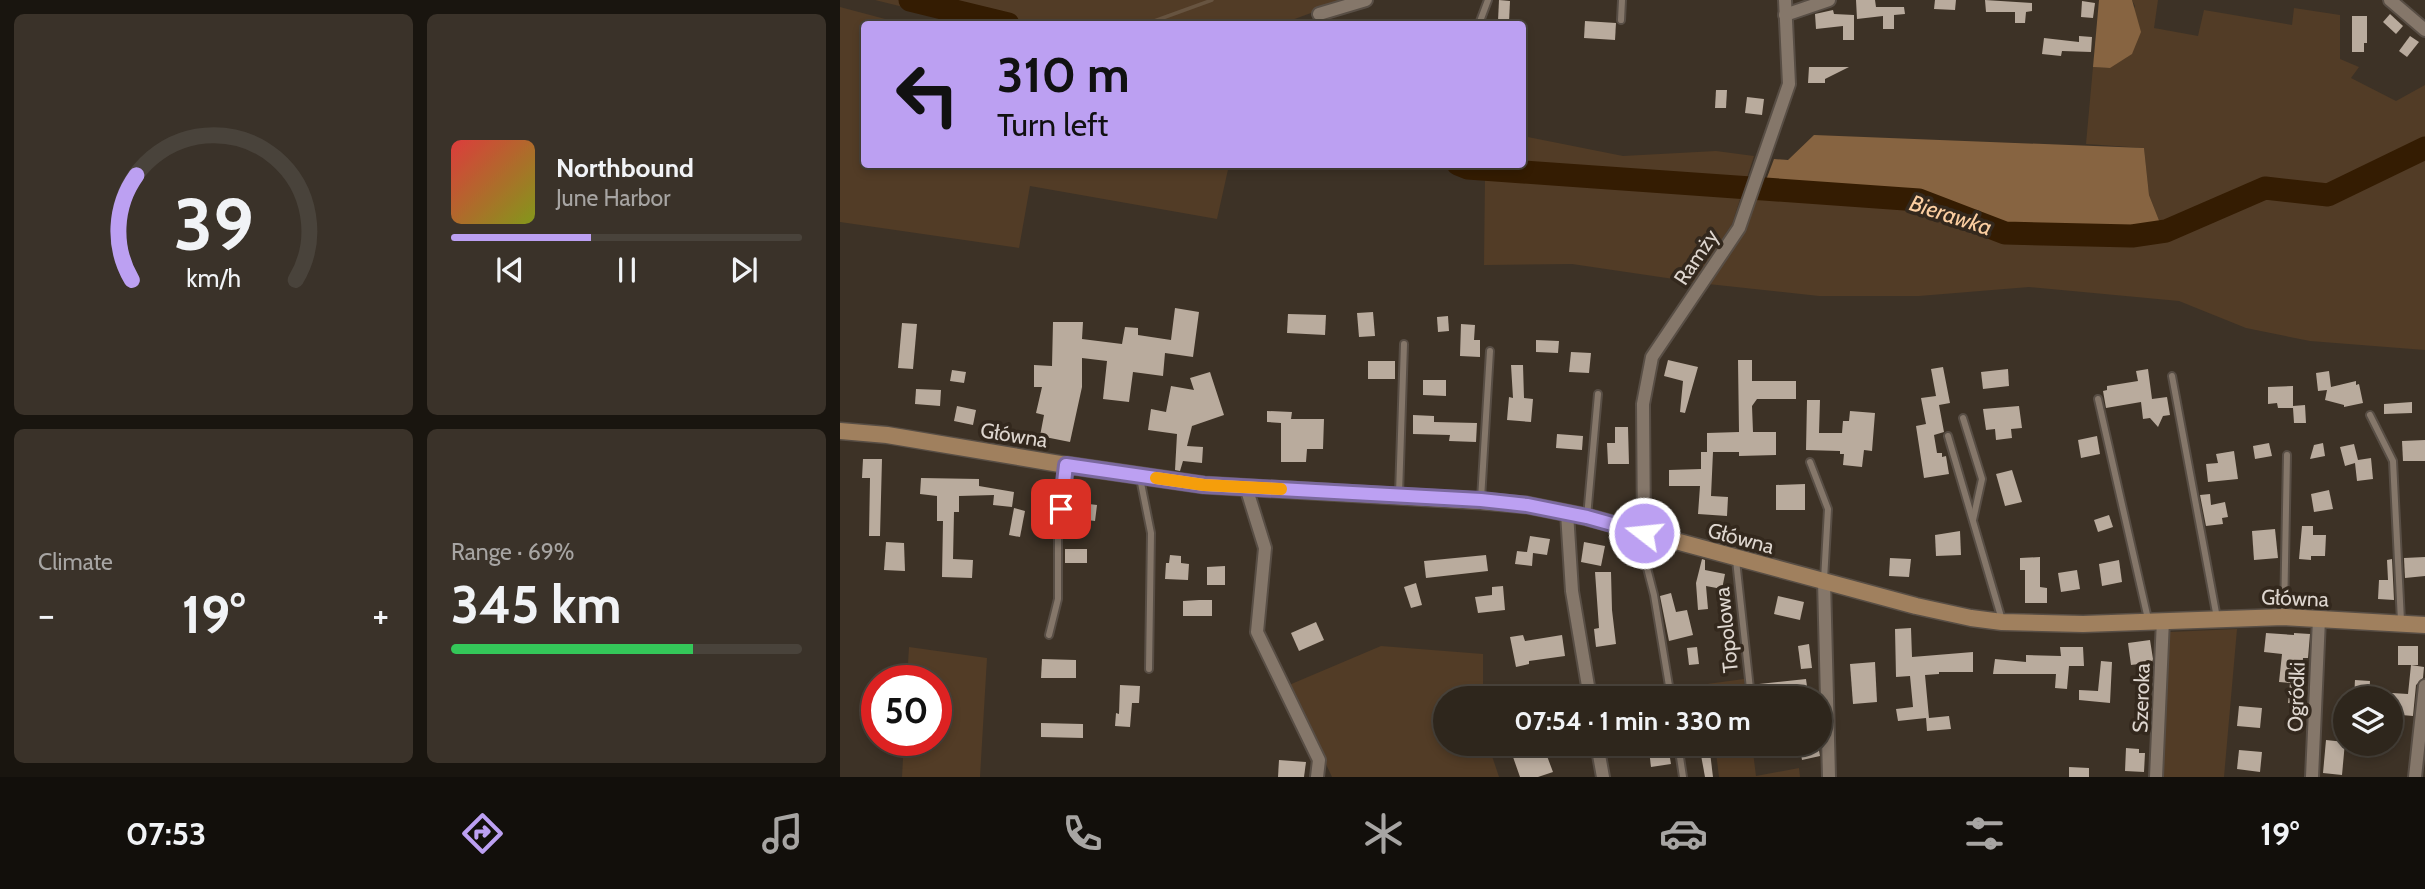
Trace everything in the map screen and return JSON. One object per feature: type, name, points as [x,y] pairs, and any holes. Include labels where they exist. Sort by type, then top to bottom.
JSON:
[{"type":"main road","name":"Główna","points":[[840,431],[887,435],[1204,485],[1481,500],[1567,513],[1916,606],[2002,622],[2082,624],[2284,617],[2425,625]]},
{"type":"street","points":[[1319,14],[1366,0]]},
{"type":"street","name":"Ramży","points":[[1644,533],[1643,404],[1652,356],[1739,228],[1760,172],[1789,83],[1785,0]]},
{"type":"street","points":[[1785,15],[1829,0]]},
{"type":"street","points":[[2390,0],[2425,30]]},
{"type":"street","points":[[1246,487],[1265,548],[1257,632],[1319,760],[1317,777]]},
{"type":"street","points":[[1567,513],[1572,591],[1588,686]]},
{"type":"street","points":[[1824,582],[1829,777]]},
{"type":"street","name":"Ogródki","points":[[2312,777],[2319,619]]},
{"type":"street","name":"Szeroka","points":[[2156,620],[2157,777]]},
{"type":"street","points":[[2415,777],[2425,686]]},
{"type":"street","points":[[1599,756],[1603,777]]},
{"type":"lane","points":[[1480,21],[1488,0]]},
{"type":"lane","points":[[1621,20],[1622,0]]},
{"type":"lane","points":[[1399,496],[1404,344]]},
{"type":"lane","points":[[1481,500],[1490,351]]},
{"type":"lane","points":[[2172,376],[2217,618]]},
{"type":"lane","points":[[1587,517],[1598,394]]},
{"type":"lane","points":[[2098,400],[2156,620]]},
{"type":"lane","points":[[2370,415],[2393,461],[2401,623]]},
{"type":"lane","points":[[1964,418],[1982,479],[1973,522]]},
{"type":"lane","points":[[1948,436],[2002,622]]},
{"type":"lane","points":[[2284,617],[2287,454]]},
{"type":"lane","points":[[1810,462],[1828,509],[1824,582]]},
{"type":"lane","points":[[1049,635],[1058,599],[1058,531],[1066,465]]},
{"type":"lane","points":[[1140,476],[1151,533],[1149,669]]},
{"type":"lane","points":[[1644,533],[1646,565],[1654,595],[1669,686]]},
{"type":"lane","name":"Topolowa","points":[[1736,558],[1750,686]]},
{"type":"lane","points":[[1680,756],[1683,777]]},
{"type":"shaded area","points":[[875,0],[1346,0],[1292,21],[960,21]]},
{"type":"shaded area","points":[[2099,0],[2132,0],[2141,32],[2132,54],[2110,68],[2093,67]]},
{"type":"shaded area","points":[[2132,0],[2158,0],[2154,28],[2198,36],[2204,10],[2292,25],[2294,8],[2340,15],[2340,59],[2359,67],[2351,78],[2396,101],[2425,85],[2425,139],[2395,152],[2420,159],[2425,156],[2425,350],[2310,341],[2246,328],[2179,301],[2029,287],[1919,296],[1819,296],[1708,284],[1746,226],[1760,190],[1918,202],[2011,236],[2132,239],[2162,234],[2185,225],[2162,228],[2149,195],[2144,148],[2086,144],[2093,67],[2110,68],[2135,6]]},
{"type":"shaded area","points":[[840,7],[893,21],[861,21],[861,168],[1228,168],[1217,219],[1030,186],[1019,248],[840,222]]},
{"type":"shaded area","points":[[1814,135],[2144,148],[2149,195],[2162,228],[2008,228],[1922,196],[1763,188],[1774,159],[1788,160]]},
{"type":"shaded area","points":[[1526,137],[1623,156],[1716,151],[1754,156],[1732,224],[1694,282],[1572,264],[1484,265],[1485,177],[1449,168],[1526,168]]},
{"type":"shaded area","points":[[2237,629],[2224,777],[2159,777],[2170,632]]},
{"type":"shaded area","points":[[1381,646],[1483,654],[1483,686],[1433,686],[1433,756],[1492,756],[1499,777],[1332,777],[1289,685]]},
{"type":"shaded area","points":[[909,647],[987,658],[980,777],[902,777],[903,756],[952,756],[952,665],[908,665]]},
{"type":"shaded area","points":[[1744,679],[1745,686],[1707,686]]},
{"type":"shaded area","points":[[1716,756],[1754,756],[1756,776],[1799,768],[1800,777],[1719,777]]},
{"type":"building","points":[[1499,0],[1510,1],[1509,21],[1498,21]]},
{"type":"building","points":[[1856,0],[1875,0],[1876,7],[1904,7],[1905,14],[1894,15],[1894,29],[1883,29],[1883,16],[1857,19]]},
{"type":"building","points":[[1935,0],[1956,0],[1955,10],[1934,9]]},
{"type":"building","points":[[1985,0],[2032,3],[2032,11],[2026,12],[2025,23],[2015,23],[2015,12],[1986,12]]},
{"type":"building","points":[[2082,1],[2095,3],[2093,18],[2081,17]]},
{"type":"building","points":[[1833,10],[1834,14],[1854,15],[1854,40],[1843,40],[1843,26],[1816,29],[1815,14]]},
{"type":"building","points":[[2390,14],[2403,26],[2396,34],[2383,22]]},
{"type":"building","points":[[2352,16],[2367,16],[2367,43],[2364,43],[2364,52],[2352,52]]},
{"type":"building","points":[[1585,21],[1616,23],[1615,40],[1584,38]]},
{"type":"building","points":[[2079,36],[2092,37],[2091,52],[2062,51],[2061,56],[2042,54],[2044,38],[2079,42]]},
{"type":"building","points":[[2410,36],[2419,42],[2407,57],[2399,51]]},
{"type":"building","points":[[1809,67],[1849,67],[1825,79],[1825,83],[1808,83]]},
{"type":"building","points":[[1716,90],[1727,90],[1726,108],[1715,108]]},
{"type":"building","points":[[1747,97],[1764,99],[1762,115],[1745,113]]},
{"type":"building","points":[[1175,308],[1199,312],[1193,357],[1165,353],[1163,376],[1133,372],[1129,402],[1103,399],[1107,361],[1082,358],[1082,387],[1070,442],[1040,436],[1044,415],[1036,413],[1042,387],[1034,387],[1034,365],[1052,366],[1053,322],[1083,322],[1082,339],[1122,344],[1125,327],[1138,328],[1138,335],[1171,340]]},
{"type":"building","points":[[1373,312],[1375,336],[1359,337],[1357,313]]},
{"type":"building","points":[[1288,314],[1326,315],[1325,335],[1287,333]]},
{"type":"building","points":[[1448,316],[1449,331],[1438,332],[1437,317]]},
{"type":"building","points":[[902,323],[917,324],[913,369],[898,368]]},
{"type":"building","points":[[1461,324],[1475,325],[1474,340],[1480,340],[1480,357],[1460,356]]},
{"type":"building","points":[[1536,340],[1559,341],[1558,353],[1536,352]]},
{"type":"building","points":[[1571,352],[1591,353],[1589,373],[1569,372]]},
{"type":"building","points":[[1668,360],[1698,367],[1685,413],[1680,412],[1683,381],[1664,376]]},
{"type":"building","points":[[1738,360],[1752,360],[1752,381],[1796,381],[1796,399],[1757,399],[1752,406],[1753,432],[1776,432],[1776,455],[1739,456],[1739,452],[1713,452],[1711,496],[1728,497],[1727,516],[1698,514],[1700,486],[1669,486],[1669,470],[1701,469],[1701,452],[1707,452],[1707,433],[1739,432]]},
{"type":"building","points":[[1368,361],[1395,361],[1395,379],[1368,379]]},
{"type":"building","points":[[1511,365],[1523,365],[1524,398],[1533,399],[1531,422],[1507,420],[1509,397],[1513,398]]},
{"type":"building","points":[[1943,367],[1950,403],[1939,405],[1944,432],[1934,435],[1937,453],[1942,453],[1942,457],[1946,456],[1949,474],[1924,478],[1916,426],[1926,424],[1921,398],[1936,396],[1931,369]]},
{"type":"building","points":[[2008,369],[2009,386],[1983,389],[1981,372]]},
{"type":"building","points":[[2148,369],[2152,399],[2167,397],[2170,415],[2163,416],[2158,427],[2150,418],[2143,419],[2141,402],[2106,408],[2103,391],[2107,390],[2107,386],[2138,381],[2136,371]]},
{"type":"building","points":[[952,370],[966,372],[964,383],[950,381]]},
{"type":"building","points":[[2329,371],[2331,387],[2356,381],[2363,403],[2344,407],[2325,400],[2327,390],[2318,391],[2316,373]]},
{"type":"building","points":[[1210,372],[1224,415],[1192,426],[1187,446],[1203,447],[1202,463],[1183,461],[1180,471],[1175,470],[1177,434],[1148,430],[1151,409],[1166,412],[1171,386],[1194,390],[1190,378]]},
{"type":"building","points":[[1423,380],[1446,380],[1446,396],[1423,395]]},
{"type":"building","points":[[2293,386],[2293,406],[2305,405],[2306,423],[2294,423],[2293,408],[2278,408],[2277,403],[2268,404],[2268,387]]},
{"type":"building","points":[[916,389],[941,390],[940,406],[915,404]]},
{"type":"building","points":[[1807,400],[1820,400],[1819,433],[1842,433],[1843,421],[1849,421],[1850,411],[1875,413],[1872,451],[1864,450],[1862,467],[1843,465],[1844,454],[1840,454],[1840,451],[1806,450]]},
{"type":"building","points":[[2412,402],[2412,413],[2384,414],[2384,404]]},
{"type":"building","points":[[957,406],[976,410],[973,425],[954,421]]},
{"type":"building","points":[[2019,406],[2022,428],[2011,429],[2012,438],[1996,440],[1995,429],[1986,430],[1983,409]]},
{"type":"building","points":[[1267,411],[1292,412],[1291,419],[1324,419],[1323,449],[1307,449],[1306,462],[1281,462],[1281,423],[1267,422]]},
{"type":"building","points":[[1413,415],[1434,416],[1434,422],[1477,423],[1476,442],[1449,441],[1450,435],[1413,434]]},
{"type":"building","points":[[1615,427],[1628,427],[1629,464],[1608,464],[1607,443],[1615,443]]},
{"type":"building","points":[[1557,434],[1583,436],[1582,450],[1556,448]]},
{"type":"building","points":[[2097,436],[2100,454],[2081,458],[2078,440]]},
{"type":"building","points":[[2425,440],[2425,461],[2403,461],[2402,441]]},
{"type":"building","points":[[2269,443],[2272,456],[2255,459],[2253,446]]},
{"type":"building","points":[[2323,443],[2325,456],[2310,459],[2314,445]]},
{"type":"building","points":[[2354,444],[2358,460],[2371,458],[2373,479],[2357,481],[2355,463],[2345,466],[2340,447]]},
{"type":"building","points":[[2234,451],[2238,479],[2208,482],[2206,464],[2218,463],[2216,454]]},
{"type":"building","points":[[863,459],[882,459],[880,536],[869,536],[870,478],[862,478]]},
{"type":"building","points":[[2012,470],[2022,502],[2005,506],[1996,474]]},
{"type":"building","points":[[921,478],[979,479],[979,486],[1014,492],[1012,507],[993,505],[994,495],[959,496],[959,512],[954,512],[953,559],[973,560],[972,578],[942,577],[943,521],[937,521],[937,496],[920,494]]},
{"type":"building","points":[[1805,484],[1805,510],[1776,510],[1776,485]]},
{"type":"building","points":[[2329,490],[2333,509],[2314,512],[2311,494]]},
{"type":"building","points":[[2210,494],[2211,505],[2225,502],[2228,517],[2222,518],[2223,524],[2206,526],[2200,495]]},
{"type":"building","points":[[1073,502],[1097,505],[1095,521],[1071,518]]},
{"type":"building","points":[[1014,508],[1025,511],[1020,537],[1009,535]]},
{"type":"building","points":[[2109,515],[2113,527],[2098,532],[2094,520]]},
{"type":"building","points":[[2302,526],[2313,526],[2313,535],[2326,535],[2325,556],[2311,556],[2311,560],[2299,559]]},
{"type":"building","points":[[2275,529],[2278,558],[2254,560],[2252,531]]},
{"type":"building","points":[[1960,531],[1961,555],[1936,556],[1935,535]]},
{"type":"building","points":[[1530,536],[1550,539],[1547,555],[1533,553],[1532,566],[1515,564],[1517,551],[1527,552]]},
{"type":"building","points":[[886,542],[904,543],[905,571],[884,570]]},
{"type":"building","points":[[1584,542],[1605,546],[1601,566],[1581,562]]},
{"type":"building","points":[[1065,549],[1087,549],[1087,563],[1065,563]]},
{"type":"building","points":[[1170,555],[1181,556],[1181,563],[1189,564],[1188,580],[1165,579],[1166,563],[1169,563]]},
{"type":"building","points":[[1486,555],[1488,571],[1426,578],[1424,561]]},
{"type":"building","points":[[2040,557],[2040,587],[2047,588],[2047,603],[2025,603],[2025,570],[2020,570],[2020,558]]},
{"type":"building","points":[[2425,557],[2425,576],[2405,578],[2404,558]]},
{"type":"building","points":[[1890,558],[1911,559],[1909,577],[1889,576]]},
{"type":"building","points":[[1702,559],[1705,560],[1705,570],[1725,574],[1722,589],[1706,586],[1708,609],[1698,610],[1696,583]]},
{"type":"building","points":[[2392,559],[2394,600],[2378,599],[2379,580],[2388,580],[2387,560]]},
{"type":"building","points":[[2119,560],[2122,582],[2102,586],[2099,564]]},
{"type":"building","points":[[1225,566],[1225,585],[1207,585],[1207,567]]},
{"type":"building","points":[[2077,570],[2080,589],[2061,592],[2058,573]]},
{"type":"building","points":[[1595,572],[1611,572],[1616,644],[1596,647],[1594,629],[1599,628]]},
{"type":"building","points":[[1416,583],[1422,605],[1411,608],[1404,587]]},
{"type":"building","points":[[1503,586],[1505,610],[1478,613],[1475,597],[1492,595],[1492,587]]},
{"type":"building","points":[[1671,593],[1676,612],[1687,610],[1693,635],[1669,641],[1660,596]]},
{"type":"building","points":[[1778,596],[1804,602],[1800,620],[1774,614]]},
{"type":"building","points":[[1212,600],[1212,616],[1183,616],[1183,601]]},
{"type":"building","points":[[1316,622],[1324,640],[1299,651],[1291,633]]},
{"type":"building","points":[[1911,628],[1912,657],[1973,652],[1973,672],[1939,672],[1925,675],[1929,718],[1949,716],[1951,729],[1927,731],[1926,718],[1898,721],[1896,709],[1913,707],[1910,676],[1896,677],[1895,629]]},
{"type":"building","points":[[2266,633],[2310,634],[2308,658],[2303,658],[2300,704],[2288,703],[2290,683],[2279,682],[2282,654],[2264,652]]},
{"type":"building","points":[[1523,635],[1525,641],[1562,635],[1565,656],[1529,661],[1529,664],[1516,667],[1510,637]]},
{"type":"building","points":[[2150,640],[2153,659],[2151,666],[2140,668],[2139,664],[2131,665],[2128,643]]},
{"type":"building","points":[[1809,644],[1812,668],[1801,669],[1798,646]]},
{"type":"building","points":[[2398,646],[2418,646],[2418,665],[2398,665]]},
{"type":"building","points":[[1697,647],[1699,664],[1689,665],[1687,648]]},
{"type":"building","points":[[2060,647],[2083,647],[2084,666],[2069,666],[2067,689],[2055,688],[2056,674],[1993,674],[1995,659],[2026,662],[2026,655],[2061,656]]},
{"type":"building","points":[[1042,659],[1076,660],[1076,678],[1041,678]]},
{"type":"building","points":[[2101,661],[2112,662],[2110,703],[2079,700],[2079,690],[2098,691]]},
{"type":"building","points":[[1875,662],[1877,702],[1853,704],[1850,664]]},
{"type":"building","points":[[2411,665],[2424,667],[2423,678],[2416,685],[2413,716],[2403,715],[2403,694],[2408,694]]},
{"type":"building","points":[[1806,679],[1807,686],[1759,686]]},
{"type":"building","points":[[2355,680],[2370,681],[2370,686],[2355,686]]},
{"type":"building","points":[[1120,685],[1140,686],[1139,703],[1132,703],[1130,727],[1115,726],[1116,713],[1119,714]]},
{"type":"building","points":[[2239,706],[2262,708],[2260,728],[2237,726]]},
{"type":"building","points":[[1041,723],[1083,724],[1083,738],[1041,737]]},
{"type":"building","points":[[2326,740],[2333,741],[2333,756],[2344,756],[2342,775],[2323,773]]},
{"type":"building","points":[[2126,748],[2139,749],[2139,753],[2145,753],[2144,772],[2125,771]]},
{"type":"building","points":[[2239,750],[2262,752],[2260,772],[2237,769]]},
{"type":"building","points":[[1547,756],[1553,772],[1538,777],[1520,777],[1513,757]]},
{"type":"building","points":[[1650,756],[1670,756],[1671,764],[1651,767]]},
{"type":"building","points":[[1701,756],[1710,756],[1713,777],[1705,777]]},
{"type":"building","points":[[1801,756],[1820,756],[1802,760]]},
{"type":"building","points":[[1279,760],[1306,762],[1304,777],[1278,777]]},
{"type":"building","points":[[2069,767],[2089,768],[2089,777],[2069,777]]},
{"type":"waterway","name":"Bierawka","points":[[910,0],[996,21]]},
{"type":"waterway","points":[[1154,21],[1212,0]]},
{"type":"waterway","name":"Bierawka","points":[[1468,168],[1919,200],[2005,233],[2132,236],[2166,231],[2265,188],[2328,195],[2425,148]]},
{"type":"slow traffic","points":[[1156,478],[1204,485],[1281,489]]},
{"type":"route","points":[[1061,509],[1066,465],[1204,485],[1481,500],[1527,505],[1587,517],[1644,533]]}]
